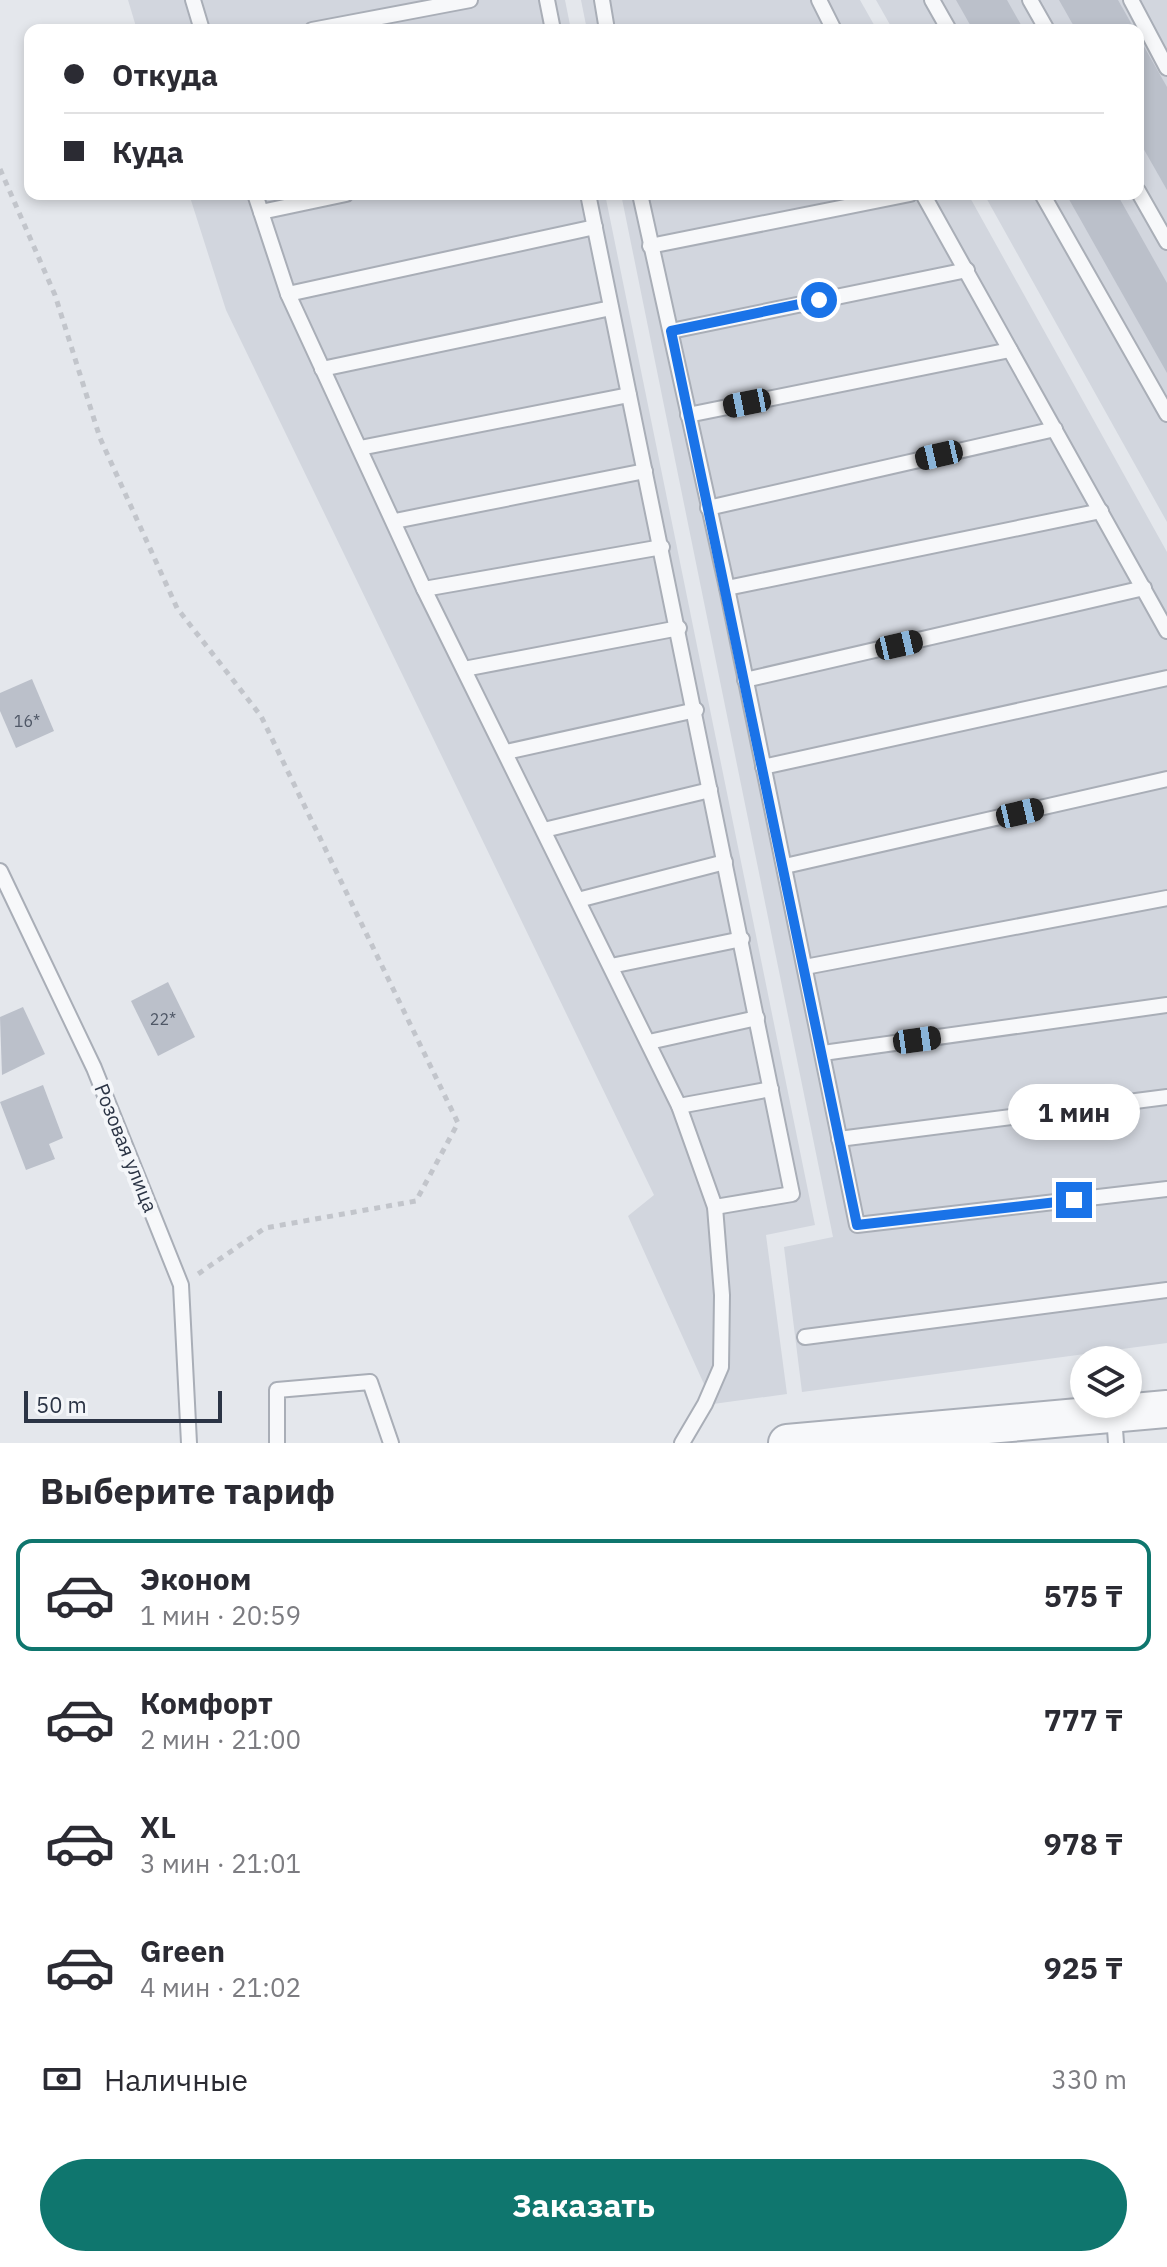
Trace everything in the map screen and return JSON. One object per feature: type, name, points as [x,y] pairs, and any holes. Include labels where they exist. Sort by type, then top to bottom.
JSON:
[{"type":"street","points":[[787,1443],[1115,1429],[1167,1409]]},
{"type":"lane","points":[[193,0],[200,24]]},
{"type":"lane","points":[[344,24],[470,0]]},
{"type":"lane","points":[[547,0],[552,24]]},
{"type":"lane","points":[[602,0],[606,24]]},
{"type":"lane","points":[[819,0],[831,24]]},
{"type":"lane","points":[[932,0],[946,24]]},
{"type":"lane","points":[[1030,0],[1044,24]]},
{"type":"lane","points":[[1131,0],[1144,24]]},
{"type":"lane","points":[[1144,25],[1167,68]]},
{"type":"lane","points":[[257,200],[288,294],[322,369],[424,589],[649,1042],[679,1106],[715,1207],[722,1295],[721,1367],[705,1404],[682,1443]]},
{"type":"lane","points":[[261,212],[318,200]]},
{"type":"lane","points":[[589,200],[696,710],[792,1194],[715,1207]]},
{"type":"lane","points":[[641,200],[727,588],[857,1225],[1167,1189]]},
{"type":"lane","points":[[650,246],[880,200]]},
{"type":"lane","points":[[926,200],[1167,631]]},
{"type":"lane","points":[[1045,200],[1167,414]]},
{"type":"lane","points":[[1143,200],[1167,242]]},
{"type":"lane","points":[[288,294],[595,227]]},
{"type":"lane","points":[[671,331],[967,270]]},
{"type":"lane","points":[[322,369],[611,308]]},
{"type":"lane","points":[[688,415],[1010,350]]},
{"type":"lane","points":[[360,448],[629,395]]},
{"type":"lane","points":[[708,508],[1055,429]]},
{"type":"lane","points":[[395,521],[645,471]]},
{"type":"lane","points":[[727,588],[1101,511]]},
{"type":"lane","points":[[424,589],[662,547]]},
{"type":"lane","points":[[745,680],[1144,588]]},
{"type":"lane","points":[[464,669],[679,628]]},
{"type":"lane","points":[[763,767],[1167,678]]},
{"type":"lane","points":[[506,752],[696,710]]},
{"type":"lane","points":[[785,866],[1167,779]]},
{"type":"lane","points":[[544,830],[710,790]]},
{"type":"lane","points":[[578,900],[725,862]]},
{"type":"lane","name":"Розовая улица","points":[[0,871],[94,1068],[181,1285],[189,1443]]},
{"type":"lane","points":[[805,967],[1167,898]]},
{"type":"lane","points":[[611,966],[742,939]]},
{"type":"lane","points":[[823,1053],[1167,1005]]},
{"type":"lane","points":[[649,1042],[757,1018]]},
{"type":"lane","points":[[679,1106],[771,1089]]},
{"type":"lane","points":[[839,1139],[1167,1097]]},
{"type":"lane","points":[[805,1337],[1167,1290]]},
{"type":"lane","points":[[277,1443],[277,1390],[370,1382],[391,1443]]},
{"type":"path","points":[[0,169],[55,295],[100,438],[177,608],[261,716],[458,1123],[416,1201],[265,1228],[181,1285]]},
{"type":"shaded area","points":[[128,0],[565,0],[570,24],[135,24]]},
{"type":"shaded area","points":[[581,0],[860,0],[874,24],[586,24]]},
{"type":"shaded area","points":[[876,0],[1167,0],[1167,522],[987,200],[1144,200],[1144,24],[890,24]]},
{"type":"shaded area","points":[[191,200],[606,200],[815,1225],[766,1235],[787,1394],[713,1404],[628,1216],[654,1195],[226,310]]},
{"type":"shaded area","points":[[622,200],[971,200],[1167,552],[1167,1343],[1142,1346],[1070,1346],[1070,1356],[802,1392],[784,1247],[833,1237]]},
{"type":"building","points":[[956,0],[1007,0],[1021,24],[970,24]]},
{"type":"building","points":[[1059,0],[1118,0],[1132,24],[1073,24]]},
{"type":"building","points":[[1144,47],[1167,87],[1167,190],[1144,150]]},
{"type":"building","points":[[1069,200],[1120,200],[1167,283],[1167,373]]},
{"type":"building","points":[[32,679],[54,731],[16,748],[0,711],[0,693]]},
{"type":"building","points":[[168,982],[195,1037],[158,1056],[131,1001]]},
{"type":"building","points":[[23,1007],[45,1054],[2,1075],[0,1017]]},
{"type":"building","points":[[43,1085],[63,1138],[49,1144],[55,1159],[26,1170],[0,1102]]},
{"type":"route","points":[[819,300],[671,331],[727,588],[857,1225],[1074,1200]]}]
